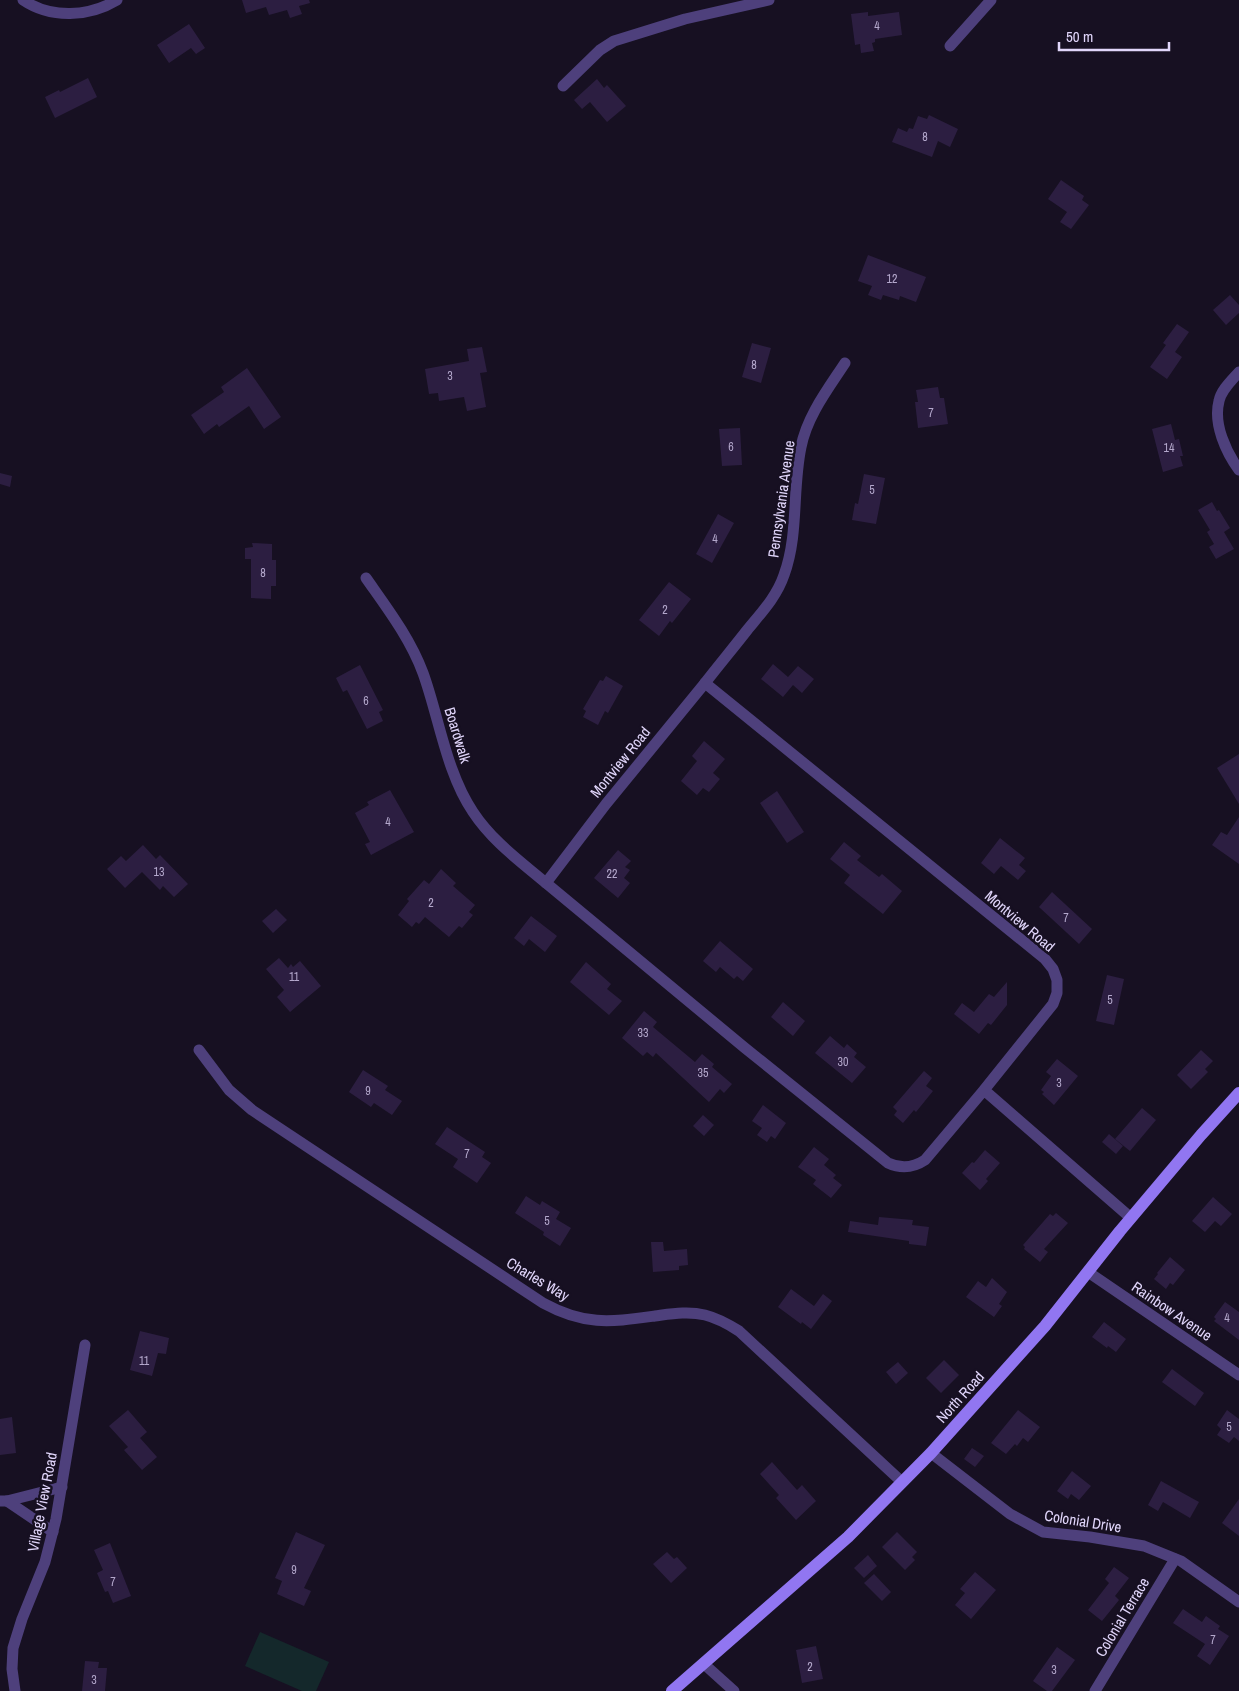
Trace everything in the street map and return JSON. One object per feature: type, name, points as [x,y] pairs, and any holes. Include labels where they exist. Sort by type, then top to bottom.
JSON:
[{"type":"main road","name":"North Road","points":[[672,1691],[848,1538],[931,1452],[1045,1326],[1131,1218],[1239,1093]]},
{"type":"street","points":[[23,0],[38,8],[63,14],[100,9],[118,0]]},
{"type":"street","points":[[563,86],[600,50],[614,41],[685,19],[769,0]]},
{"type":"street","points":[[950,46],[991,0]]},
{"type":"street","name":"Pennsylvania Avenue","points":[[705,683],[771,600],[784,577],[795,524],[796,481],[801,445],[818,404],[845,363]]},
{"type":"street","points":[[1239,372],[1226,386],[1218,400],[1218,424],[1233,462],[1239,470]]},
{"type":"street","name":"Boardwalk","points":[[366,578],[414,653],[422,672],[458,784],[472,812],[498,842],[546,883]]},
{"type":"street","name":"Montview Road","points":[[705,683],[1044,959],[1053,969],[1058,986],[1053,1004],[925,1160],[916,1165],[907,1168],[888,1164],[546,883],[606,804],[705,683]]},
{"type":"street","name":"Charles Way","points":[[199,1050],[229,1090],[252,1110],[556,1310],[585,1319],[609,1322],[696,1313],[714,1317],[739,1331],[902,1482]]},
{"type":"street","points":[[984,1090],[1131,1218]]},
{"type":"street","name":"Rainbow Avenue","points":[[1088,1272],[1239,1375]]},
{"type":"street","name":"Village View Road","points":[[15,1691],[12,1669],[13,1648],[22,1619],[45,1562],[53,1532],[85,1345]]},
{"type":"street","name":"Colonial Drive","points":[[931,1452],[1010,1514],[1042,1532],[1090,1537],[1144,1546],[1175,1559],[1239,1602]]},
{"type":"street","points":[[4,1501],[62,1487]]},
{"type":"street","points":[[4,1501],[53,1532]]},
{"type":"street","name":"Colonial Terrace","points":[[1095,1691],[1175,1559]]},
{"type":"street","points":[[704,1664],[734,1691]]},
{"type":"green space","points":[[260,1632],[329,1662],[316,1691],[302,1691],[245,1666]]},
{"type":"building","points":[[242,0],[309,0],[310,3],[299,6],[302,14],[290,18],[287,10],[269,15],[266,7],[246,13]]},
{"type":"building","points":[[868,12],[868,16],[899,12],[902,35],[875,39],[875,42],[872,43],[874,51],[861,53],[860,44],[855,45],[851,14]]},
{"type":"building","points":[[189,24],[205,48],[196,54],[191,48],[169,63],[157,45]]},
{"type":"building","points":[[88,78],[97,97],[55,118],[45,97]]},
{"type":"building","points":[[597,79],[604,88],[607,85],[626,106],[607,122],[590,102],[582,109],[574,100]]},
{"type":"building","points":[[929,115],[958,129],[950,147],[938,141],[932,157],[892,142],[898,128],[907,132],[909,128],[913,129],[918,116],[927,119]]},
{"type":"building","points":[[1061,180],[1084,196],[1082,200],[1089,205],[1071,229],[1060,222],[1067,212],[1048,199]]},
{"type":"building","points":[[868,255],[926,277],[916,302],[900,296],[899,300],[883,295],[881,300],[868,295],[872,286],[858,281]]},
{"type":"building","points":[[1230,295],[1239,305],[1239,313],[1226,325],[1213,310]]},
{"type":"building","points":[[1177,324],[1189,332],[1175,352],[1182,357],[1167,379],[1150,367],[1166,345],[1163,343]]},
{"type":"building","points":[[752,343],[771,348],[761,383],[742,377]]},
{"type":"building","points":[[482,347],[487,372],[480,373],[486,407],[467,411],[464,397],[439,401],[438,393],[429,394],[425,369],[469,361],[467,349]]},
{"type":"building","points":[[247,368],[281,417],[264,429],[249,406],[219,427],[217,424],[204,434],[191,415],[224,392],[221,387]]},
{"type":"building","points":[[938,387],[940,398],[944,398],[948,424],[918,428],[915,402],[918,402],[916,390]]},
{"type":"building","points":[[1171,424],[1175,440],[1179,439],[1183,456],[1180,456],[1183,466],[1163,472],[1152,429]]},
{"type":"building","points":[[740,428],[742,465],[722,466],[719,429]]},
{"type":"building","points":[[0,473],[12,476],[10,487],[0,484]]},
{"type":"building","points":[[864,474],[885,478],[876,524],[852,520],[855,503],[858,504]]},
{"type":"building","points":[[1212,502],[1230,528],[1224,532],[1234,549],[1216,559],[1209,547],[1214,544],[1207,532],[1210,530],[1198,510]]},
{"type":"building","points":[[718,514],[734,523],[712,563],[696,554]]},
{"type":"building","points":[[252,543],[272,544],[272,560],[276,560],[276,586],[271,586],[271,599],[251,598],[251,559],[245,559],[245,548],[253,547]]},
{"type":"building","points":[[669,582],[691,599],[659,636],[639,620]]},
{"type":"building","points":[[773,664],[788,677],[798,666],[814,679],[802,693],[793,685],[783,697],[761,679]]},
{"type":"building","points":[[360,665],[383,710],[379,712],[383,721],[367,729],[347,690],[343,692],[336,678]]},
{"type":"building","points":[[606,676],[623,686],[608,713],[605,711],[598,725],[583,717],[586,711],[583,709],[600,680],[603,681]]},
{"type":"building","points":[[704,741],[725,759],[713,773],[720,779],[709,792],[703,788],[697,795],[681,781],[697,761],[692,756]]},
{"type":"building","points":[[1239,754],[1239,804],[1217,768]]},
{"type":"building","points":[[390,790],[414,832],[371,855],[365,844],[370,842],[355,813],[369,805],[367,802]]},
{"type":"building","points":[[777,791],[804,832],[787,843],[760,803]]},
{"type":"building","points":[[1239,817],[1239,864],[1212,845],[1221,832],[1227,835]]},
{"type":"building","points":[[1000,838],[1025,858],[1019,865],[1026,871],[1018,880],[1001,866],[994,874],[981,863]]},
{"type":"building","points":[[844,842],[861,856],[857,860],[879,877],[882,874],[902,891],[883,914],[844,883],[850,875],[830,859]]},
{"type":"building","points":[[143,845],[156,859],[160,855],[188,884],[174,897],[163,886],[160,890],[142,872],[125,888],[107,869],[121,856],[126,861]]},
{"type":"building","points":[[618,850],[631,861],[625,867],[630,870],[624,878],[630,883],[618,898],[594,878]]},
{"type":"building","points":[[441,869],[456,883],[453,886],[475,905],[469,912],[473,915],[462,928],[459,926],[449,937],[425,917],[419,924],[416,922],[412,927],[398,915],[409,901],[407,899],[424,880],[429,884]]},
{"type":"building","points":[[1052,892],[1092,929],[1079,944],[1039,907]]},
{"type":"building","points":[[276,909],[287,920],[273,933],[262,921]]},
{"type":"building","points":[[531,916],[557,936],[545,952],[529,939],[524,946],[514,938]]},
{"type":"building","points":[[720,941],[753,969],[743,981],[737,976],[734,979],[720,967],[716,972],[703,961]]},
{"type":"building","points":[[279,958],[288,968],[291,964],[293,967],[300,961],[321,986],[290,1012],[277,997],[284,990],[266,969]]},
{"type":"building","points":[[586,962],[611,984],[607,989],[622,1001],[609,1015],[570,982]]},
{"type":"building","points":[[1107,975],[1124,979],[1114,1025],[1096,1021]]},
{"type":"building","points":[[1007,982],[1007,1005],[991,1025],[988,1023],[979,1034],[954,1014],[962,1003],[974,1012],[989,994],[994,997]]},
{"type":"building","points":[[783,1002],[805,1021],[793,1036],[771,1017]]},
{"type":"building","points":[[644,1011],[657,1022],[653,1027],[695,1062],[702,1054],[714,1064],[712,1067],[732,1084],[724,1093],[720,1089],[709,1102],[656,1053],[653,1057],[647,1052],[643,1056],[622,1038]]},
{"type":"building","points":[[830,1036],[844,1048],[847,1044],[857,1053],[854,1057],[866,1067],[852,1083],[815,1053]]},
{"type":"building","points":[[1201,1050],[1213,1061],[1205,1069],[1208,1072],[1191,1089],[1177,1075]]},
{"type":"building","points":[[1057,1059],[1078,1076],[1054,1105],[1042,1094],[1044,1092],[1041,1090],[1051,1076],[1046,1072]]},
{"type":"building","points":[[363,1070],[388,1086],[385,1090],[402,1101],[392,1115],[374,1103],[371,1107],[349,1092]]},
{"type":"building","points":[[924,1071],[932,1078],[926,1086],[933,1091],[916,1112],[914,1110],[903,1123],[894,1115],[897,1111],[893,1107]]},
{"type":"building","points":[[763,1105],[786,1123],[775,1139],[771,1136],[767,1142],[757,1135],[762,1128],[752,1121]]},
{"type":"building","points":[[1142,1108],[1156,1120],[1130,1151],[1115,1139]]},
{"type":"building","points":[[703,1115],[714,1125],[704,1136],[693,1126]]},
{"type":"building","points":[[447,1127],[485,1152],[482,1157],[491,1163],[477,1183],[453,1167],[458,1159],[435,1144]]},
{"type":"building","points":[[1109,1134],[1123,1146],[1116,1154],[1102,1142]]},
{"type":"building","points":[[814,1147],[829,1159],[824,1165],[836,1175],[833,1178],[842,1185],[831,1198],[813,1184],[816,1180],[798,1167]]},
{"type":"building","points":[[985,1150],[1000,1163],[986,1179],[988,1181],[980,1190],[962,1173]]},
{"type":"building","points":[[526,1196],[540,1205],[542,1201],[560,1212],[556,1219],[571,1228],[560,1246],[543,1235],[544,1232],[515,1213]]},
{"type":"building","points":[[1213,1197],[1232,1214],[1221,1226],[1215,1221],[1205,1232],[1192,1221]]},
{"type":"building","points":[[1056,1213],[1068,1223],[1044,1249],[1048,1252],[1040,1262],[1024,1249],[1023,1245],[1050,1214],[1053,1216]]},
{"type":"building","points":[[879,1217],[913,1220],[912,1225],[929,1227],[926,1246],[909,1244],[909,1241],[848,1232],[850,1221],[878,1225]]},
{"type":"building","points":[[651,1242],[663,1242],[664,1251],[687,1249],[688,1265],[679,1266],[679,1270],[653,1272]]},
{"type":"building","points":[[1170,1257],[1185,1270],[1173,1285],[1170,1283],[1166,1289],[1154,1279]]},
{"type":"building","points":[[992,1278],[1007,1292],[999,1304],[1002,1306],[994,1317],[966,1297],[978,1281],[986,1287]]},
{"type":"building","points":[[791,1289],[814,1306],[823,1294],[832,1301],[811,1329],[778,1307]]},
{"type":"building","points":[[1225,1302],[1239,1312],[1239,1340],[1214,1321],[1216,1319],[1214,1317]]},
{"type":"building","points":[[1104,1322],[1126,1339],[1116,1352],[1092,1337]]},
{"type":"building","points":[[140,1331],[169,1338],[166,1354],[158,1353],[152,1376],[130,1370]]},
{"type":"building","points":[[944,1360],[959,1375],[941,1393],[926,1378]]},
{"type":"building","points":[[898,1362],[908,1373],[896,1384],[886,1372]]},
{"type":"building","points":[[1172,1369],[1204,1393],[1195,1406],[1162,1382]]},
{"type":"building","points":[[128,1410],[147,1432],[140,1438],[157,1457],[142,1470],[124,1450],[128,1447],[109,1426]]},
{"type":"building","points":[[1018,1410],[1040,1427],[1028,1442],[1023,1438],[1017,1446],[1015,1444],[1006,1454],[991,1443]]},
{"type":"building","points":[[1227,1410],[1239,1419],[1239,1441],[1234,1437],[1229,1443],[1217,1435],[1221,1429],[1217,1425]]},
{"type":"building","points":[[12,1417],[16,1453],[0,1455],[0,1419]]},
{"type":"building","points":[[972,1448],[984,1456],[975,1467],[964,1459]]},
{"type":"building","points":[[772,1462],[797,1490],[802,1485],[816,1501],[796,1520],[776,1498],[779,1495],[760,1474]]},
{"type":"building","points":[[1072,1471],[1091,1486],[1079,1500],[1071,1494],[1068,1499],[1057,1491]]},
{"type":"building","points":[[1161,1481],[1199,1502],[1190,1518],[1163,1502],[1158,1511],[1148,1505]]},
{"type":"building","points":[[1239,1499],[1239,1536],[1222,1523]]},
{"type":"building","points":[[296,1532],[325,1545],[304,1588],[311,1591],[304,1606],[277,1594],[282,1581],[275,1578]]},
{"type":"building","points":[[897,1532],[917,1552],[912,1557],[915,1560],[905,1570],[882,1547]]},
{"type":"building","points":[[110,1543],[131,1596],[113,1603],[108,1591],[105,1592],[97,1573],[103,1570],[94,1550]]},
{"type":"building","points":[[667,1552],[674,1559],[677,1557],[687,1568],[671,1583],[653,1564]]},
{"type":"building","points":[[868,1555],[877,1566],[864,1578],[854,1568]]},
{"type":"building","points":[[1114,1567],[1129,1578],[1115,1596],[1119,1600],[1102,1621],[1088,1610],[1109,1583],[1105,1579]]},
{"type":"building","points":[[975,1572],[996,1590],[971,1619],[955,1605],[965,1593],[960,1589]]},
{"type":"building","points":[[874,1574],[891,1592],[882,1601],[864,1583]]},
{"type":"building","points":[[1183,1609],[1202,1622],[1206,1616],[1220,1626],[1218,1629],[1229,1636],[1210,1665],[1197,1656],[1205,1644],[1173,1623]]},
{"type":"building","points":[[816,1646],[823,1679],[802,1683],[796,1650]]},
{"type":"building","points":[[1057,1647],[1075,1660],[1052,1691],[1047,1691],[1033,1681]]},
{"type":"building","points":[[85,1661],[99,1662],[98,1668],[107,1668],[105,1691],[82,1691]]}]
